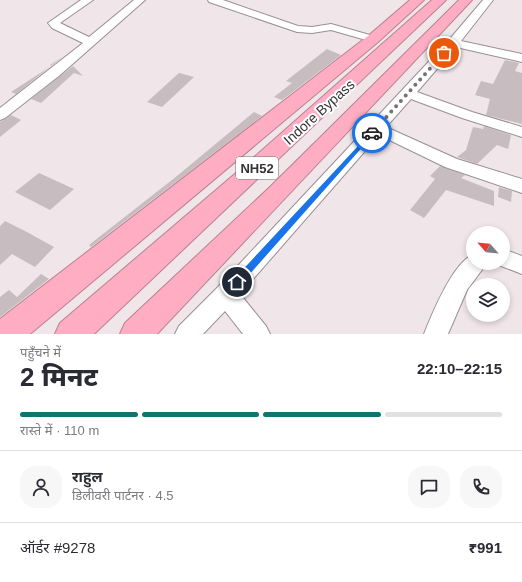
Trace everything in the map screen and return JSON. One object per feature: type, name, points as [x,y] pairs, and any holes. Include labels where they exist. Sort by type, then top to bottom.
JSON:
[{"type":"highway","points":[[6,334],[373,39],[418,0]]},
{"type":"highway","name":"Indore Bypass","points":[[71,334],[251,173],[440,0]]},
{"type":"highway","name":"Indore Bypass","points":[[136,334],[285,186],[466,0]]},
{"type":"street","points":[[88,0],[53,23],[56,26],[91,42]]},
{"type":"street","points":[[0,114],[55,72],[140,0]]},
{"type":"street","points":[[213,0],[297,29],[312,30],[331,27],[373,39]]},
{"type":"street","points":[[194,331],[454,43],[488,0]]},
{"type":"street","points":[[454,43],[522,58]]},
{"type":"street","points":[[408,93],[466,115],[522,132]]},
{"type":"street","points":[[376,128],[451,163],[522,186]]},
{"type":"street","points":[[510,261],[522,265]]},
{"type":"street","points":[[436,334],[460,283],[470,270]]},
{"type":"street","points":[[226,294],[258,334]]},
{"type":"building","points":[[327,49],[341,55],[282,100],[274,97],[292,83],[286,81]]},
{"type":"building","points":[[505,60],[519,63],[515,71],[522,73],[522,124],[486,115],[490,99],[475,95],[481,81],[493,84]]},
{"type":"building","points":[[73,66],[83,76],[74,73],[41,103],[31,99]]},
{"type":"building","points":[[50,67],[16,94],[11,92]]},
{"type":"building","points":[[179,73],[194,77],[162,107],[147,102]]},
{"type":"building","points":[[254,112],[262,116],[91,247],[89,245],[177,176]]},
{"type":"building","points":[[11,115],[21,120],[0,137],[0,122]]},
{"type":"building","points":[[484,126],[511,135],[508,149],[497,145],[477,164],[457,157],[466,150],[473,127],[483,129]]},
{"type":"building","points":[[440,166],[465,175],[461,178],[494,191],[494,206],[446,190],[424,218],[410,210],[435,179],[430,176]]},
{"type":"building","points":[[39,173],[74,189],[50,210],[15,192]]},
{"type":"building","points":[[499,187],[512,191],[511,202],[498,197]]},
{"type":"building","points":[[5,221],[54,247],[35,267],[12,254],[0,265],[0,226]]},
{"type":"building","points":[[41,274],[49,279],[0,317],[0,297],[9,290],[17,297]]},
{"type":"way so far","points":[[372,133],[444,53]]},
{"type":"route","points":[[237,282],[372,133]]}]
